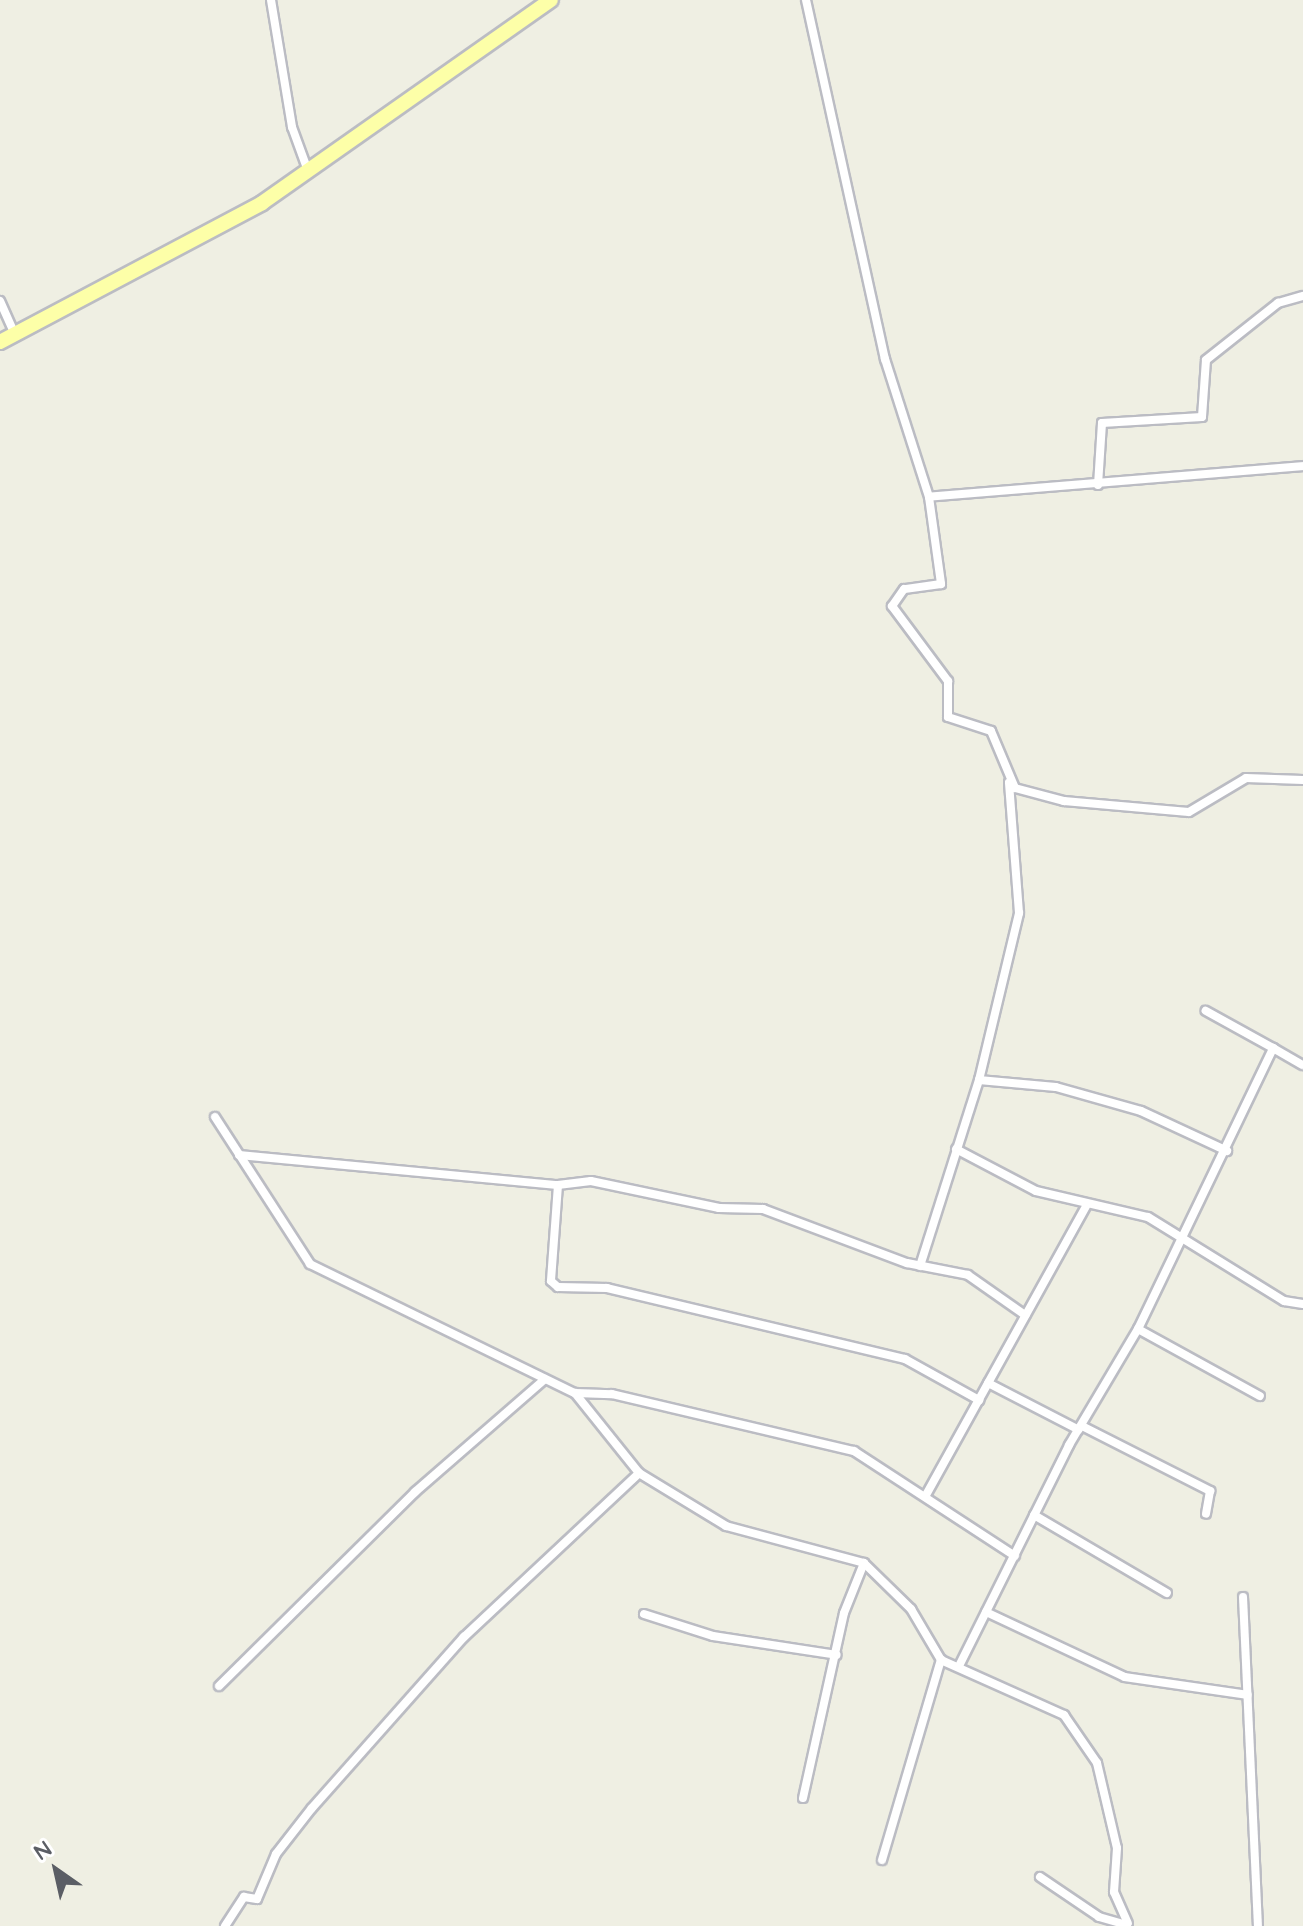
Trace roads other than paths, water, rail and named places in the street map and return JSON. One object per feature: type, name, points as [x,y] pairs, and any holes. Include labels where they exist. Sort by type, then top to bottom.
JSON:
[{"type":"main road","points":[[0,342],[220,228],[308,171],[551,0]]},
{"type":"street","points":[[271,0],[290,115],[308,171]]},
{"type":"street","points":[[806,0],[885,359],[929,497],[941,584],[904,589],[892,606],[948,681],[948,717],[996,736],[1009,782],[1019,913],[979,1080],[920,1266]]},
{"type":"street","points":[[1098,485],[1102,423],[1202,417],[1206,360],[1278,303],[1303,296]]},
{"type":"street","points":[[0,301],[15,334]]},
{"type":"street","points":[[929,497],[956,489],[1098,485],[1303,466]]},
{"type":"street","points":[[1009,782],[1064,801],[1189,812],[1246,778],[1303,780]]},
{"type":"street","points":[[1206,1011],[1303,1065]]},
{"type":"street","points":[[960,1664],[1080,1428],[1138,1329],[1227,1151],[1273,1048]]},
{"type":"street","points":[[979,1080],[1056,1087],[1141,1111],[1227,1151]]},
{"type":"street","points":[[215,1117],[310,1264],[575,1393],[612,1394],[854,1451],[926,1495],[1015,1556]]},
{"type":"street","points":[[956,1149],[1014,1183],[1086,1206],[1129,1210],[1284,1301],[1303,1304]]},
{"type":"street","points":[[239,1155],[558,1185],[591,1181],[719,1208],[763,1209],[920,1266],[968,1275],[1025,1315]]},
{"type":"street","points":[[558,1185],[551,1281],[558,1287],[607,1288],[905,1359],[979,1400]]},
{"type":"street","points":[[926,1495],[1086,1206]]},
{"type":"street","points":[[1138,1329],[1260,1396]]},
{"type":"street","points":[[219,1686],[415,1492],[545,1379]]},
{"type":"street","points":[[988,1383],[1210,1491],[1206,1514]]},
{"type":"street","points":[[575,1393],[639,1473],[726,1526],[864,1563],[911,1609],[941,1660],[882,1860]]},
{"type":"street","points":[[225,1926],[244,1897],[257,1899],[276,1854],[312,1808],[464,1637],[639,1473]]},
{"type":"street","points":[[1034,1515],[1167,1593]]},
{"type":"street","points":[[803,1798],[837,1655],[864,1563]]},
{"type":"street","points":[[1243,1597],[1258,1926]]},
{"type":"street","points":[[986,1612],[1125,1677],[1248,1695]]},
{"type":"street","points":[[644,1614],[713,1636],[837,1655]]},
{"type":"street","points":[[941,1660],[960,1664],[1056,1709],[1085,1743],[1110,1817],[1114,1892],[1127,1924]]},
{"type":"street","points":[[1040,1877],[1099,1917],[1127,1924]]}]
